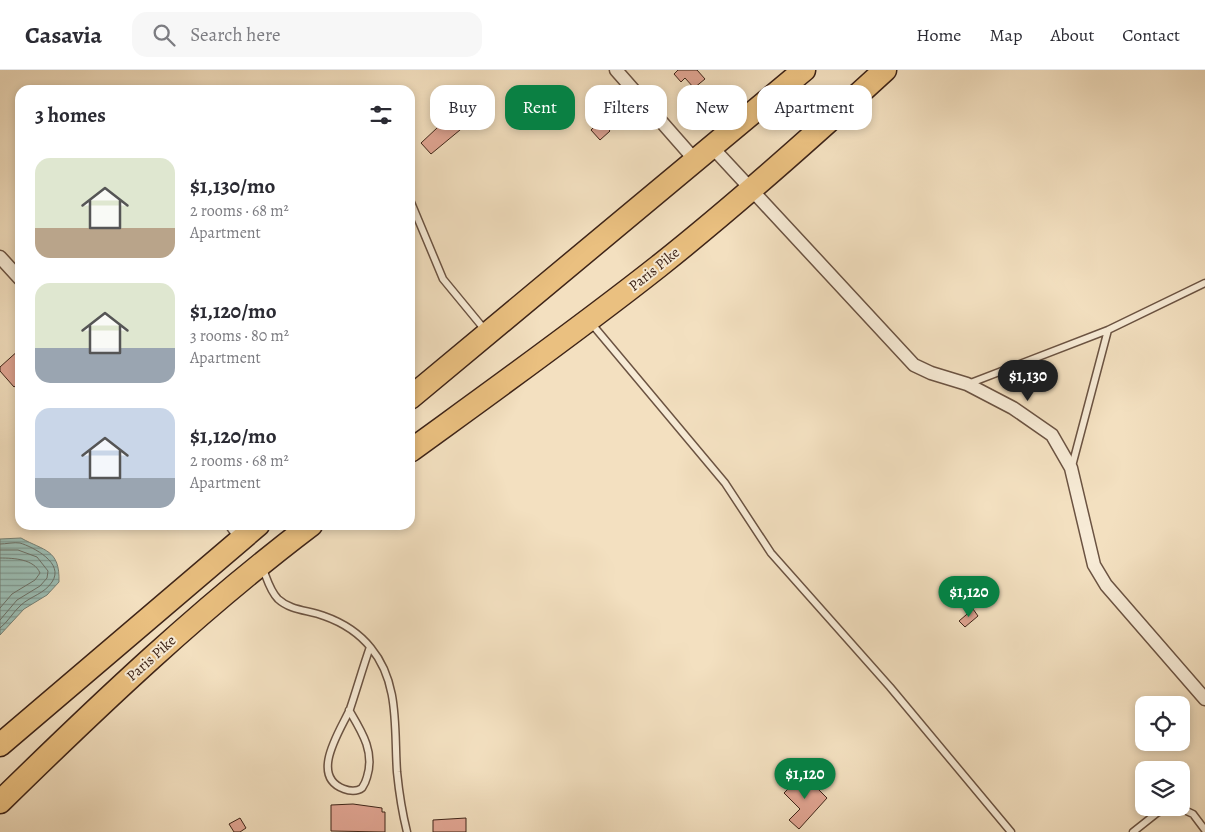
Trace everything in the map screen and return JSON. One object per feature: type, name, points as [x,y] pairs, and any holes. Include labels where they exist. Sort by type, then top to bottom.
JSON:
[{"type":"highway","points":[[415,394],[804,70]]},
{"type":"highway","name":"Paris Pike","points":[[415,447],[589,320],[661,264],[810,140],[886,70]]},
{"type":"highway","points":[[244,530],[260,563]]},
{"type":"highway","name":"Paris Pike","points":[[0,745],[244,530]]},
{"type":"highway","name":"Paris Pike","points":[[0,802],[161,649],[260,563],[304,530]]},
{"type":"street","points":[[616,70],[704,153],[751,189],[914,365],[930,373],[967,384],[1013,408],[1052,434],[1071,468],[1094,565],[1106,585],[1205,699]]},
{"type":"street","points":[[0,257],[15,274]]},
{"type":"lane","points":[[415,212],[442,279],[488,333]]},
{"type":"lane","points":[[967,384],[1108,330],[1205,283]]},
{"type":"lane","points":[[589,320],[628,370],[725,483],[771,553],[890,687],[1011,832]]},
{"type":"lane","points":[[1071,468],[1108,330]]},
{"type":"lane","points":[[260,563],[271,591],[279,600],[288,606],[323,616],[345,626],[370,647],[380,661],[392,695],[397,771],[407,832]]},
{"type":"lane","points":[[349,710],[365,739],[370,753],[366,780],[363,787],[356,790],[346,790],[339,787],[333,781],[328,761],[332,742],[349,710],[370,647]]},
{"type":"lane","points":[[1190,813],[1205,830]]},
{"type":"lane","points":[[1133,832],[1153,816]]},
{"type":"water","points":[[21,538],[49,552],[57,563],[59,582],[47,595],[24,609],[0,635],[0,539]]},
{"type":"building","points":[[678,70],[697,70],[705,79],[698,85],[691,85],[685,78],[681,82],[674,74]]},
{"type":"building","points":[[435,130],[460,130],[431,154],[421,143]]},
{"type":"building","points":[[591,130],[609,130],[610,131],[600,140]]},
{"type":"building","points":[[15,354],[14,387],[0,371],[0,367]]},
{"type":"building","points":[[973,609],[978,616],[965,627],[959,621]]},
{"type":"building","points":[[803,774],[827,798],[799,829],[789,820],[800,809],[784,793]]},
{"type":"building","points":[[353,804],[382,808],[382,812],[385,812],[385,832],[331,831],[331,805]]},
{"type":"building","points":[[240,818],[246,828],[240,832],[234,832],[229,824]]},
{"type":"building","points":[[466,818],[466,832],[433,832],[433,820]]}]
